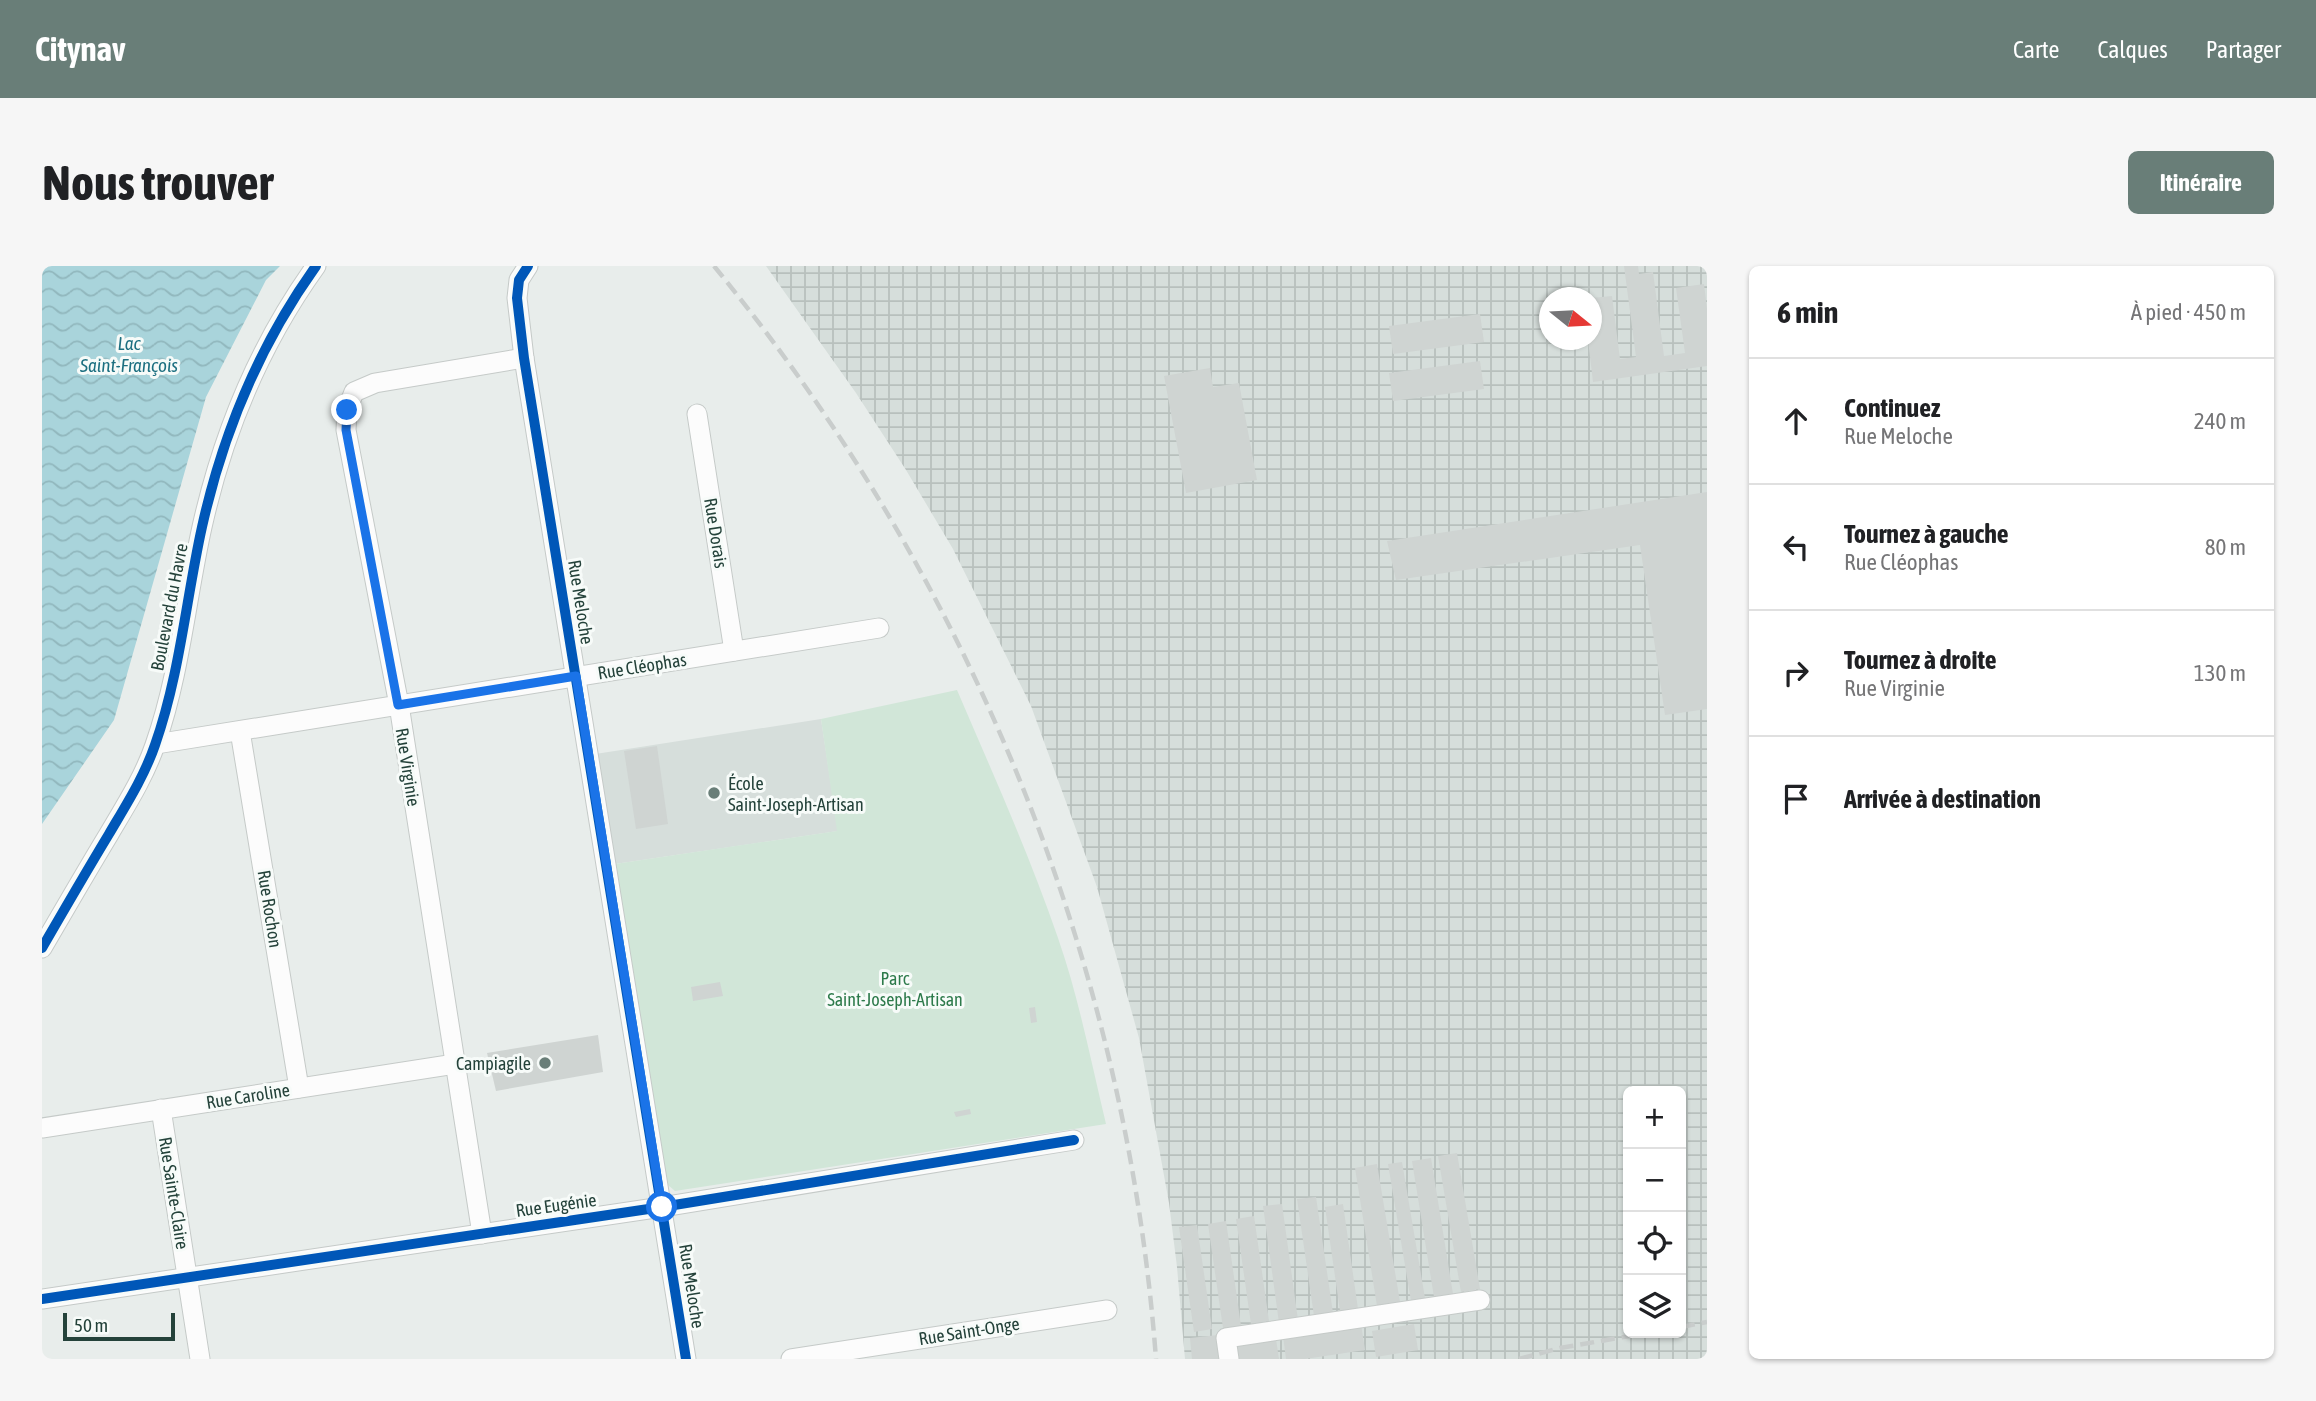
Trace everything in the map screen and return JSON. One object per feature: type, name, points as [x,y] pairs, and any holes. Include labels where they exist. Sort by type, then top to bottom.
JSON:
[{"type":"street","name":"Boulevard du Havre","points":[[42,948],[127,806],[156,744],[176,668],[202,527],[225,445],[263,351],[296,294],[316,266]]},
{"type":"street","name":"Rue Meloche","points":[[528,266],[519,280],[517,299],[524,359],[686,1359]]},
{"type":"street","name":"Rue Virginie","points":[[482,1234],[398,705],[346,430],[347,410],[354,392],[375,383],[524,359]]},
{"type":"street","name":"Rue Dorais","points":[[697,414],[734,651]]},
{"type":"street","name":"Rue Cléophas","points":[[156,744],[879,628]]},
{"type":"street","name":"Rue Rochon","points":[[240,730],[299,1088]]},
{"type":"street","name":"Rue Caroline","points":[[42,1128],[454,1064]]},
{"type":"street","name":"Rue Sainte-Claire","points":[[161,1109],[200,1359]]},
{"type":"street","name":"Rue Eugénie","points":[[42,1299],[662,1207],[1074,1140]]},
{"type":"street","points":[[1229,1359],[1226,1338],[1480,1300]]},
{"type":"street","name":"Rue Saint-Onge","points":[[791,1359],[1107,1310]]},
{"type":"shaded area","points":[[766,266],[1707,266],[1707,1359],[1185,1359],[1169,1203],[1139,1038],[1097,887],[1031,706],[953,549],[856,393]]},
{"type":"shaded area","name":"École Saint-Joseph-Artisan","points":[[821,719],[838,831],[608,865],[589,755]]},
{"type":"green space","name":"Parc Saint-Joseph-Artisan","points":[[957,690],[1023,844],[1058,938],[1078,1007],[1106,1124],[675,1191],[668,1185],[608,865],[837,831],[821,719]]},
{"type":"water","name":"Lac Saint-François","points":[[42,266],[280,266],[266,280],[206,397],[114,720],[42,824]]},
{"type":"building","points":[[1624,266],[1638,266],[1639,274],[1653,272],[1664,356],[1685,353],[1676,288],[1704,284],[1707,366],[1593,382],[1589,350],[1602,350],[1602,297],[1612,296],[1620,359],[1636,357]]},
{"type":"building","points":[[1480,314],[1484,342],[1393,354],[1389,326]]},
{"type":"building","points":[[1480,361],[1484,389],[1393,401],[1389,373]]},
{"type":"building","points":[[1210,368],[1213,387],[1239,383],[1257,480],[1186,493],[1164,376]]},
{"type":"building","points":[[1707,492],[1707,709],[1665,715],[1640,545],[1396,580],[1387,541]]},
{"type":"building","points":[[657,746],[668,824],[636,829],[624,751]]},
{"type":"building","points":[[720,982],[723,996],[693,1001],[691,987]]},
{"type":"building","points":[[1035,1007],[1037,1022],[1031,1023],[1029,1008]]},
{"type":"building","name":"Campiagile","points":[[598,1035],[603,1072],[496,1091],[487,1053]]},
{"type":"building","points":[[970,1109],[971,1114],[956,1117],[954,1112]]},
{"type":"building","points":[[1457,1153],[1480,1289],[1461,1292],[1438,1156]]},
{"type":"building","points":[[1431,1158],[1453,1294],[1434,1297],[1412,1161]]},
{"type":"building","points":[[1402,1162],[1425,1298],[1411,1301],[1388,1164]]},
{"type":"building","points":[[1377,1164],[1400,1302],[1377,1306],[1355,1168]]},
{"type":"building","points":[[1316,1197],[1333,1313],[1314,1316],[1297,1199]]},
{"type":"building","points":[[1282,1204],[1298,1320],[1279,1323],[1263,1206]]},
{"type":"building","points":[[1343,1204],[1358,1309],[1340,1311],[1325,1207]]},
{"type":"building","points":[[1254,1216],[1269,1321],[1251,1324],[1236,1219]]},
{"type":"building","points":[[1226,1221],[1241,1326],[1223,1328],[1208,1224]]},
{"type":"building","points":[[1197,1225],[1212,1329],[1194,1332],[1179,1227]]},
{"type":"building","points":[[1361,1324],[1365,1350],[1305,1359],[1286,1359],[1283,1336]]},
{"type":"building","points":[[1414,1324],[1418,1350],[1376,1357],[1372,1331]]},
{"type":"building","points":[[1218,1335],[1221,1359],[1192,1359],[1190,1338]]},
{"type":"building","points":[[1276,1339],[1279,1359],[1238,1359],[1236,1345]]},
{"type":"railway","points":[[714,266],[805,386],[886,511],[958,642],[1019,778],[1070,919],[1110,1063],[1139,1210],[1156,1359]]},
{"type":"railway","points":[[1686,1326],[1707,1322]]},
{"type":"railway","points":[[1519,1359],[1560,1348],[1623,1337]]},
{"type":"cycle path","points":[[42,948],[128,802],[151,757],[171,691],[196,554],[221,458],[261,358],[316,266]]},
{"type":"cycle path","points":[[528,266],[519,280],[517,298],[524,358],[686,1359]]},
{"type":"cycle path","points":[[42,1299],[662,1207],[1074,1140]]},
{"type":"place","name":"École Saint-Joseph-Artisan","points":[[714,793]]},
{"type":"place","name":"Campiagile","points":[[545,1063]]},
{"type":"route","points":[[347,410],[346,430],[398,705],[576,676],[662,1207]]}]
